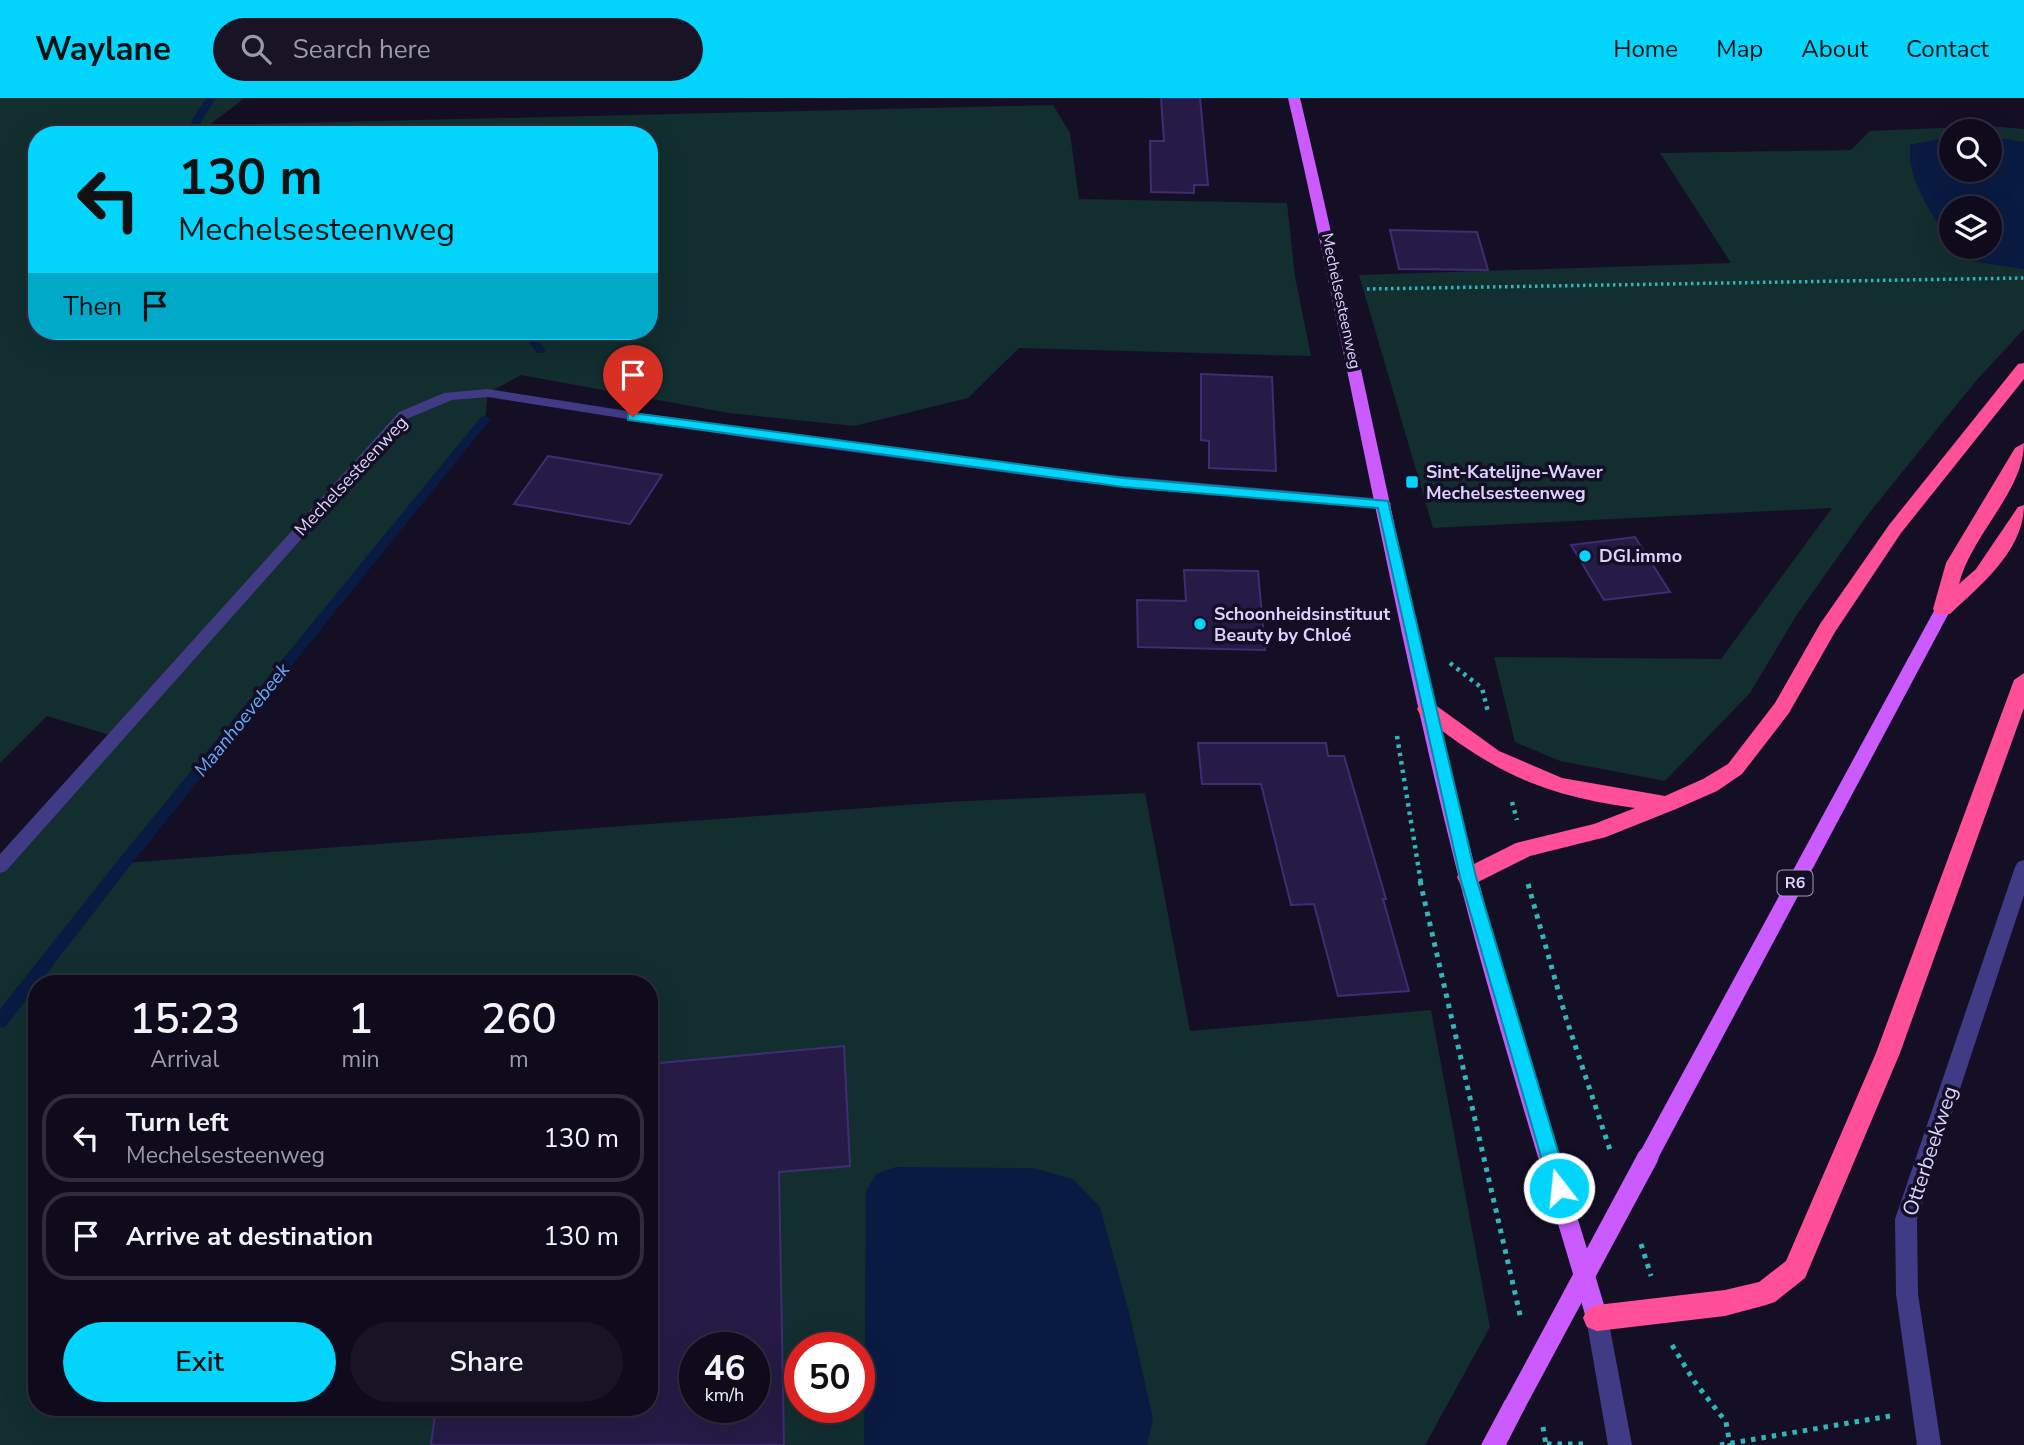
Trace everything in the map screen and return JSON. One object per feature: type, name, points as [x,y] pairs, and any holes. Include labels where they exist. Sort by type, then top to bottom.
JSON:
[{"type":"highway","points":[[1468,877],[1524,849],[1598,831],[1668,803],[1710,785],[1735,769],[1782,708],[1827,629],[1895,529],[2024,368]]},
{"type":"highway","name":"R6","points":[[1943,609],[1955,563],[2024,448]]},
{"type":"highway","name":"R6","points":[[1943,609],[1983,573],[2024,511]]},
{"type":"highway","points":[[1597,1318],[1663,1312],[1766,1293],[1796,1269],[1888,1053],[2024,680]]},
{"type":"highway","points":[[1427,709],[1501,762],[1553,784],[1601,797],[1668,803]]},
{"type":"main road","name":"Mechelsesteenweg","points":[[1294,98],[1338,290],[1427,709],[1468,877],[1597,1318]]},
{"type":"main road","name":"R6","points":[[1493,1445],[1943,609]]},
{"type":"street","name":"Mechelsesteenweg","points":[[0,866],[404,415],[449,396],[488,393],[806,442],[1124,483],[1384,504]]},
{"type":"street","name":"Otterbeekweg","points":[[1930,1445],[1922,1410],[1907,1294],[1906,1219],[2024,867]]},
{"type":"street","name":"Mechelsesteenweg","points":[[1597,1318],[1620,1445]]},
{"type":"path","points":[[1338,290],[2024,278]]},
{"type":"path","points":[[1411,632],[1482,688],[1524,849],[1529,893],[1566,1018],[1615,1167]]},
{"type":"path","points":[[1396,732],[1419,875],[1523,1328]]},
{"type":"path","points":[[1637,1233],[1672,1344],[1694,1381],[1726,1422],[1730,1445]]},
{"type":"path","points":[[1720,1445],[1922,1410]]},
{"type":"path","points":[[1541,1419],[1546,1445]]},
{"type":"green space","points":[[0,98],[245,98],[209,125],[1053,105],[1070,133],[1079,199],[1287,203],[1295,277],[1311,356],[1019,348],[968,398],[854,426],[729,413],[521,375],[488,393],[485,419],[124,863],[946,802],[1145,793],[1190,1031],[1431,1010],[1490,1327],[1425,1445],[0,1445],[0,866],[116,737],[47,716],[0,763]]},
{"type":"green space","points":[[2002,127],[2024,129],[2024,142],[2002,139]]},
{"type":"green space","points":[[1939,128],[1939,139],[1910,145],[1939,217],[1939,259],[1970,259],[2024,269],[2024,329],[1975,382],[1866,517],[1796,616],[1750,693],[1665,781],[1560,761],[1515,742],[1494,657],[1721,659],[1832,508],[1433,528],[1359,275],[1731,263],[1660,153],[1851,150],[1870,131]]},
{"type":"water","points":[[1939,139],[1939,182],[2002,182],[2002,139],[2024,142],[2024,269],[1970,259],[2002,259],[2002,196],[1939,196],[1939,225],[1912,171],[1910,145]]},
{"type":"water","points":[[896,1167],[1033,1168],[1073,1179],[1100,1207],[1129,1312],[1153,1419],[1147,1445],[864,1445],[864,1423],[875,1423],[875,1332],[865,1332],[866,1191],[876,1174]]},
{"type":"building","points":[[1161,98],[1200,98],[1208,185],[1194,185],[1194,193],[1151,192],[1150,141],[1164,141]]},
{"type":"building","points":[[1390,230],[1477,232],[1488,270],[1399,269]]},
{"type":"building","points":[[1201,374],[1272,377],[1276,471],[1209,468],[1209,441],[1201,440]]},
{"type":"building","points":[[548,456],[662,475],[630,524],[514,504]]},
{"type":"building","points":[[1635,537],[1670,592],[1604,600],[1571,545]]},
{"type":"building","name":"Schoonheidsinstituut Beauty by Chloé","points":[[1184,570],[1258,571],[1265,650],[1138,647],[1137,600],[1186,601]]},
{"type":"building","points":[[1198,743],[1326,743],[1328,756],[1344,756],[1386,899],[1383,899],[1409,991],[1338,996],[1314,904],[1291,905],[1261,784],[1202,784]]},
{"type":"building","points":[[844,1046],[850,1166],[779,1172],[784,1445],[431,1445],[435,1416],[658,1416],[658,1063]]},
{"type":"waterway","name":"Maanhoevebeek","points":[[195,126],[211,98]]},
{"type":"waterway","name":"Maanhoevebeek","points":[[533,340],[541,351]]},
{"type":"waterway","name":"Maanhoevebeek","points":[[36,975],[485,419]]},
{"type":"waterway","name":"Maanhoevebeek","points":[[0,1021],[28,985]]},
{"type":"place","name":"Sint-Katelijne-Waver Mechelsesteenweg","points":[[1412,482]]},
{"type":"place","name":"DGI.immo","points":[[1585,556]]},
{"type":"place","name":"Schoonheidsinstituut Beauty by Chloé","points":[[1200,624]]},
{"type":"route","points":[[633,417],[831,446],[1124,483],[1384,504],[1427,709],[1468,877],[1559,1188]]}]
